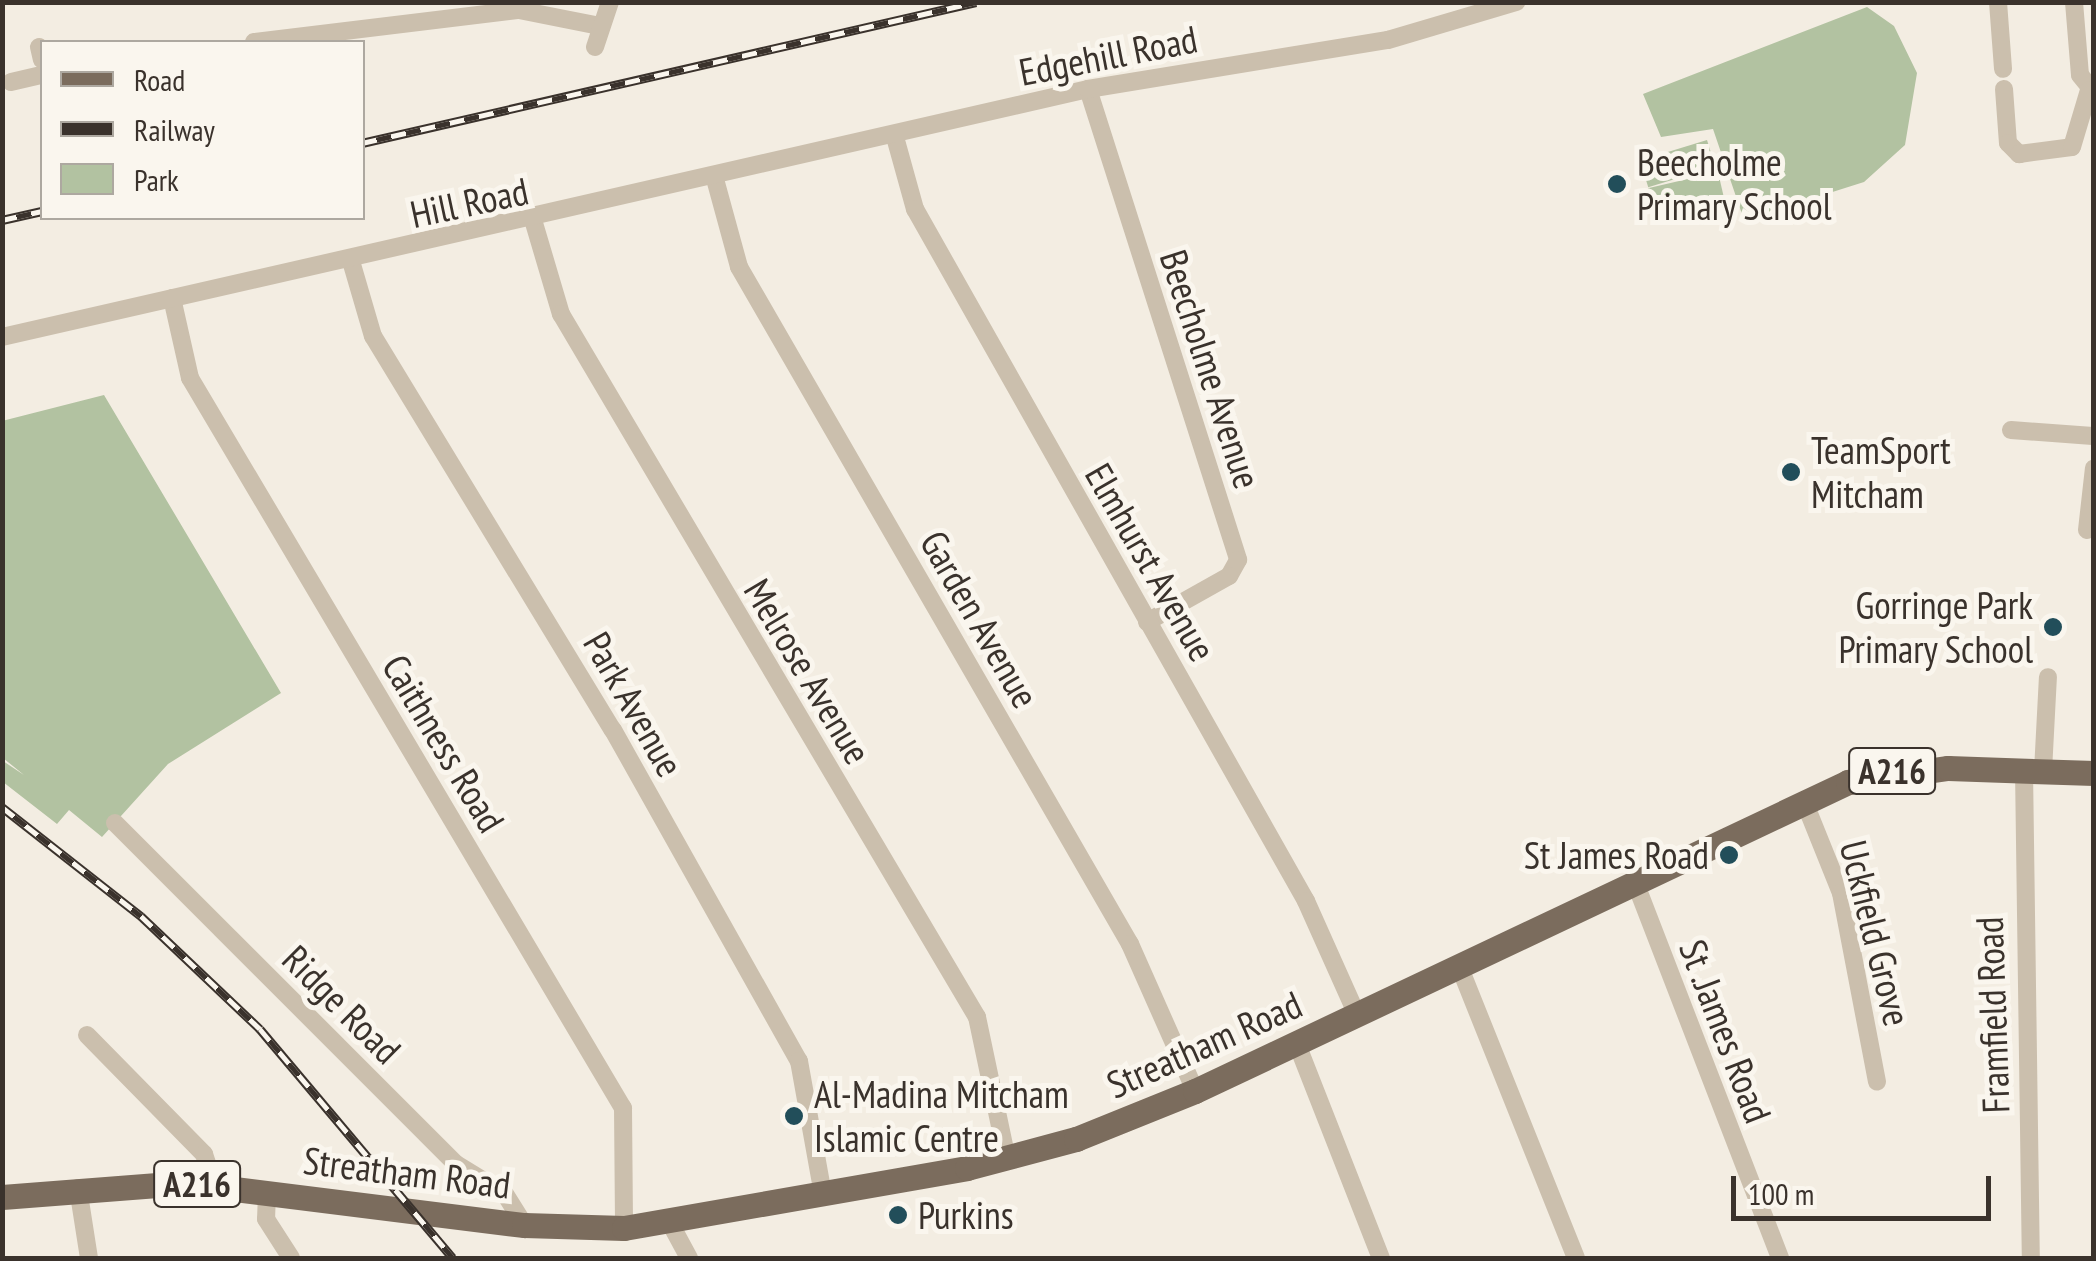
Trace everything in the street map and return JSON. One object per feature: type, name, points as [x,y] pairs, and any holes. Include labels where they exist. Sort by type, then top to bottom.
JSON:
[{"type":"main road","name":"Streatham Road","points":[[2,1197],[78,1188],[214,1185],[524,1226],[624,1228],[823,1196],[1007,1158],[1195,1091],[1358,1017],[1804,801],[1889,771],[2094,774]]},
{"type":"street","points":[[595,47],[610,2]]},
{"type":"street","name":"Edgehill Road","points":[[714,179],[1088,89],[1381,42],[1516,2]]},
{"type":"street","points":[[1998,2],[2002,69]]},
{"type":"street","points":[[2004,88],[2008,143],[2020,154],[2072,147],[2092,91],[2074,2]]},
{"type":"street","points":[[271,40],[519,10],[600,26]]},
{"type":"street","points":[[11,82],[40,76]]},
{"type":"street","name":"Beecholme Avenue","points":[[1088,89],[1238,560],[1229,576],[1147,622]]},
{"type":"street","name":"Elmhurst Avenue","points":[[895,137],[915,210],[1306,901],[1358,1017]]},
{"type":"street","name":"Hill Road","points":[[2,336],[534,222],[714,179]]},
{"type":"street","name":"Garden Avenue","points":[[714,179],[739,267],[1130,944],[1195,1091]]},
{"type":"street","name":"Melrose Avenue","points":[[534,222],[561,314],[977,1017],[1007,1158]]},
{"type":"street","name":"Park Avenue","points":[[351,261],[372,336],[613,730],[799,1062],[823,1196]]},
{"type":"street","name":"Caithness Road","points":[[172,298],[190,378],[623,1108],[624,1228]]},
{"type":"street","points":[[2012,430],[2093,439],[2094,414]]},
{"type":"street","points":[[2087,530],[2094,468]]},
{"type":"street","name":"Framfield Road","points":[[2031,1258],[2034,771],[2048,677]]},
{"type":"street","name":"Uckfield Grove","points":[[1804,801],[1841,893],[1877,1082]]},
{"type":"street","name":"Ridge Road","points":[[115,823],[456,1164],[505,1194],[524,1226]]},
{"type":"street","name":"St .James Road","points":[[1635,882],[1780,1258]]},
{"type":"street","points":[[1460,968],[1576,1258]]},
{"type":"street","points":[[86,1035],[204,1154],[214,1185]]},
{"type":"street","points":[[1297,1044],[1381,1258]]},
{"type":"street","points":[[78,1188],[89,1258]]},
{"type":"street","points":[[267,1192],[266,1219],[291,1258]]},
{"type":"street","points":[[669,1221],[689,1258]]},
{"type":"green space","points":[[1867,7],[1894,26],[1917,73],[1905,145],[1864,182],[1744,220],[1713,129],[1661,137],[1643,94]]},
{"type":"green space","points":[[1707,140],[1715,167],[1648,187],[1640,160]]},
{"type":"green space","points":[[1718,172],[1724,198],[1654,215],[1648,188]]},
{"type":"green space","points":[[104,395],[281,693],[168,764],[102,837],[69,810],[57,824],[3,782],[3,761],[24,775],[3,758],[2,421]]},
{"type":"railway","points":[[365,142],[976,2]]},
{"type":"railway","points":[[2,220],[40,211]]},
{"type":"railway","points":[[2,807],[141,916],[260,1029],[453,1258]]},
{"type":"place","name":"Beecholme Primary School","points":[[1617,184]]},
{"type":"place","name":"TeamSport Mitcham","points":[[1791,472]]},
{"type":"place","name":"Gorringe Park Primary School","points":[[2053,627]]},
{"type":"place","name":"St James Road","points":[[1729,855]]},
{"type":"place","name":"Al-Madina Mitcham Islamic Centre","points":[[794,1116]]},
{"type":"place","name":"Purkins","points":[[898,1215]]}]
